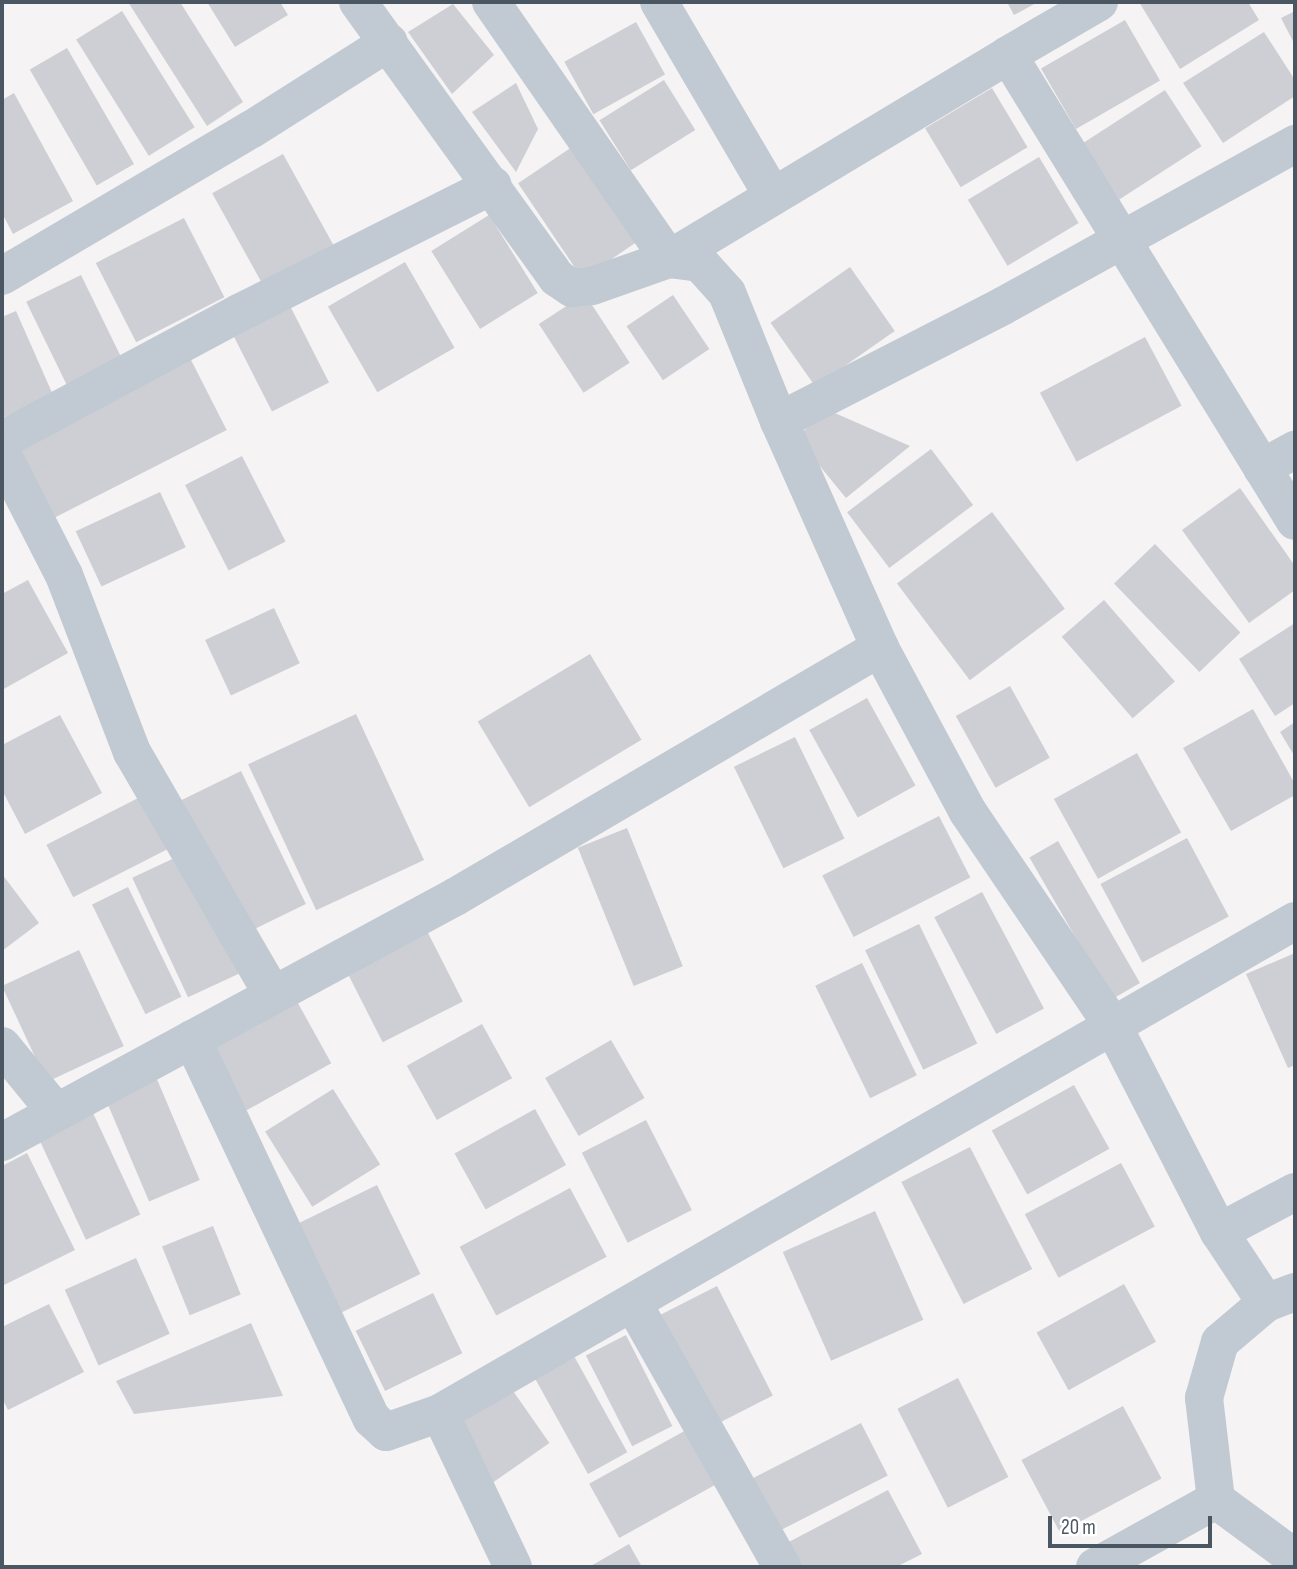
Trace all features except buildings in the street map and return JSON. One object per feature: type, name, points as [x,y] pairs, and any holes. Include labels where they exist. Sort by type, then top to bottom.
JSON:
[{"type":"street","points":[[358,2],[493,185],[557,278],[572,288],[592,286],[668,259],[1099,2]]},
{"type":"street","points":[[491,2],[668,259],[700,263],[727,293],[779,421],[880,648],[968,812],[1113,1026],[1219,1232],[1281,1297],[1220,1342],[1204,1398],[1216,1500],[1284,1550],[1295,1553]]},
{"type":"street","points":[[659,2],[773,196]]},
{"type":"street","points":[[2,276],[252,130],[388,42]]},
{"type":"street","points":[[1008,55],[1118,241],[1295,522]]},
{"type":"street","points":[[779,421],[1003,306],[1295,144]]},
{"type":"street","points":[[2,440],[239,313],[493,185]]},
{"type":"street","points":[[1262,468],[1295,450]]},
{"type":"street","points":[[2,454],[64,575],[132,752],[273,995]]},
{"type":"street","points":[[2,1142],[455,897],[880,648]]},
{"type":"street","points":[[192,1039],[372,1419],[386,1432],[440,1413],[634,1305],[1295,921]]},
{"type":"street","points":[[2,1046],[55,1112]]},
{"type":"street","points":[[1219,1232],[1295,1192]]},
{"type":"street","points":[[634,1305],[782,1567]]},
{"type":"street","points":[[440,1413],[513,1567]]},
{"type":"street","points":[[1095,1567],[1216,1500]]}]
